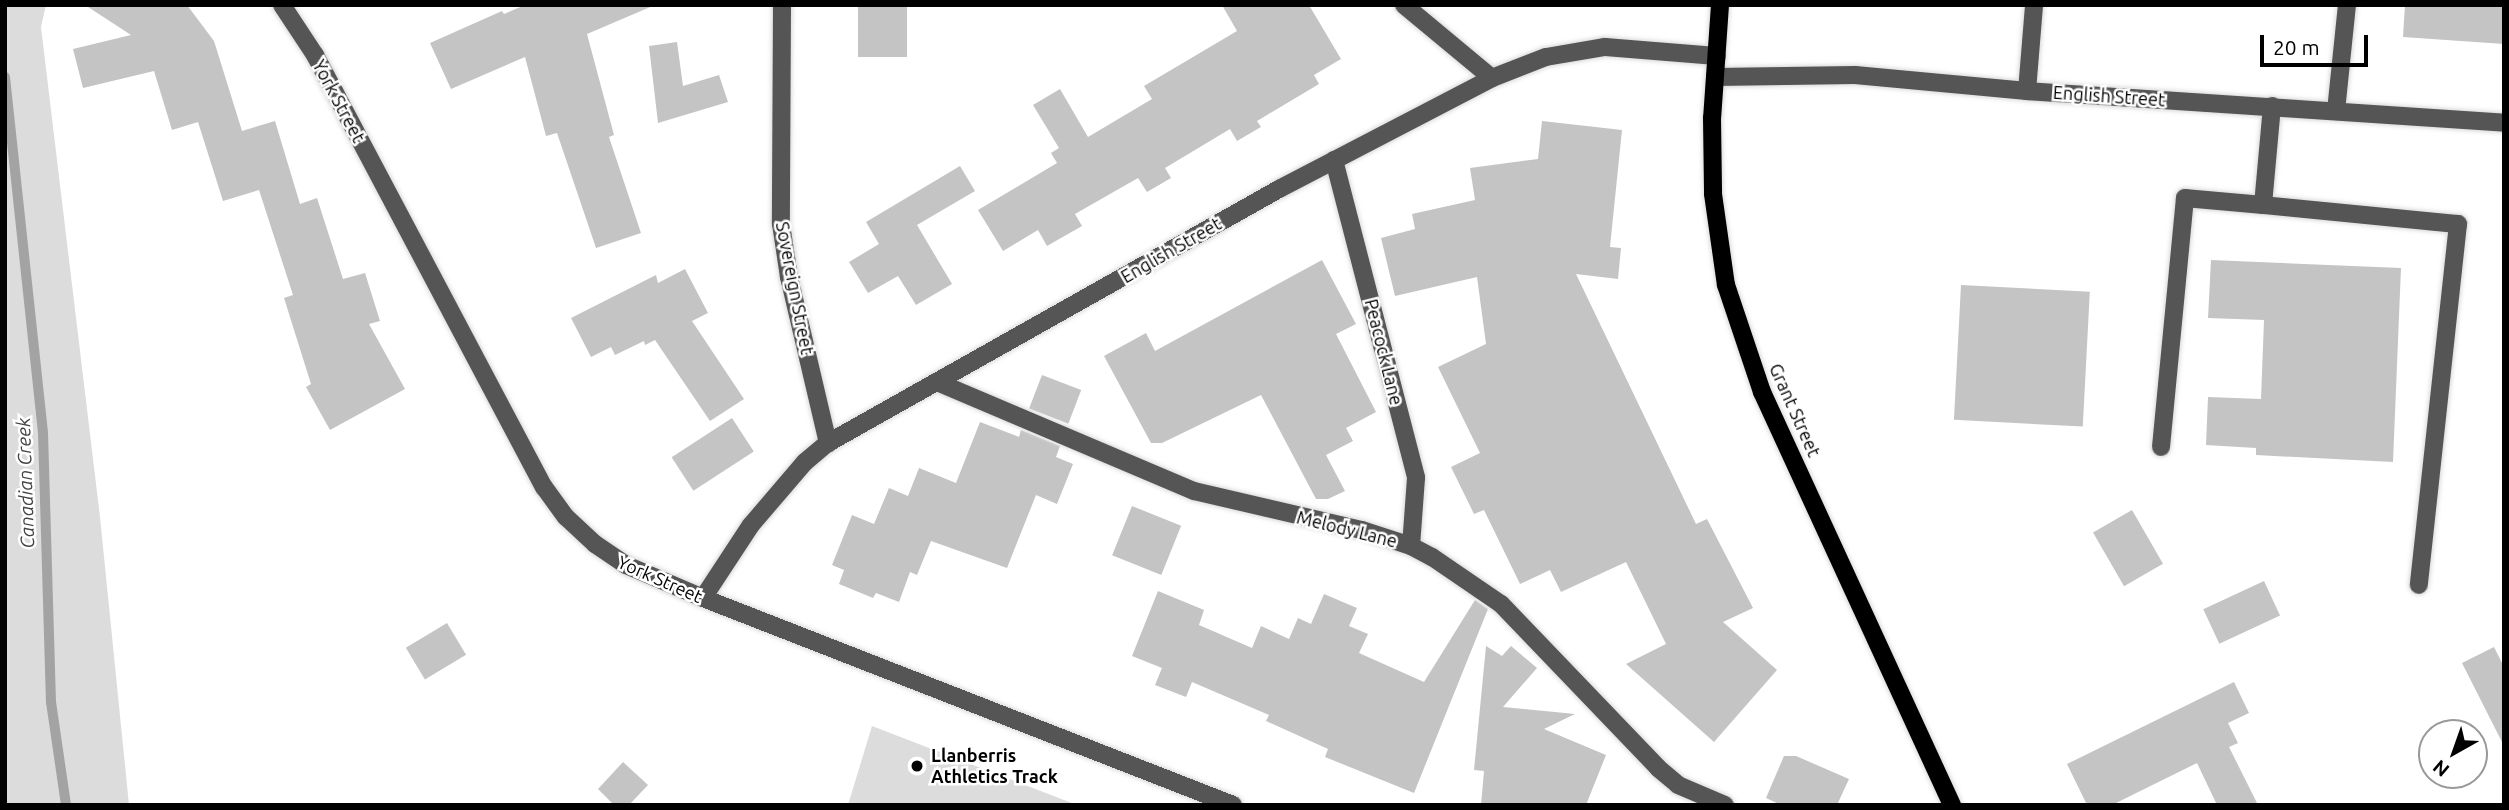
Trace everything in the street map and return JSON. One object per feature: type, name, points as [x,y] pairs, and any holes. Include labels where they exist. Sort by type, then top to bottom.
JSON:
[{"type":"main road","name":"Grant Street","points":[[1720,5],[1715,77],[1713,194],[1726,285],[1762,392],[1952,805]]},
{"type":"street","name":"York Street","points":[[282,5],[315,55],[544,488],[566,517],[610,556],[703,598],[1233,805]]},
{"type":"street","name":"Sovereign Street","points":[[782,5],[781,224],[789,277],[828,443]]},
{"type":"street","points":[[1404,5],[1492,78]]},
{"type":"street","points":[[2027,91],[2034,5]]},
{"type":"street","points":[[2336,111],[2347,5]]},
{"type":"street","name":"English Street","points":[[703,598],[751,526],[806,462],[828,443],[1334,160],[1492,78],[1546,57],[1586,48],[1624,47],[1717,56]]},
{"type":"street","name":"English Street","points":[[1715,77],[1855,75],[2027,91],[2504,123]]},
{"type":"street","points":[[2263,205],[2272,106]]},
{"type":"street","name":"Peacock Lane","points":[[1334,160],[1416,478],[1411,546]]},
{"type":"street","points":[[2161,447],[2185,198],[2458,224],[2419,585]]},
{"type":"street","name":"Melody Lane","points":[[937,383],[1194,491],[1362,530],[1411,546],[1501,604],[1678,785],[1725,805]]},
{"type":"shaded area","points":[[5,5],[46,5],[41,27],[100,517],[129,805],[5,805]]},
{"type":"shaded area","name":"Llanberris Athletics Track","points":[[872,726],[1077,805],[848,805]]},
{"type":"building","points":[[85,5],[187,5],[214,41],[242,131],[275,121],[300,204],[317,198],[343,279],[365,273],[380,321],[369,324],[405,389],[330,430],[306,387],[311,384],[284,298],[293,295],[259,190],[223,201],[198,122],[172,130],[154,71],[83,88],[73,49],[131,35]]},
{"type":"building","points":[[525,5],[655,5],[587,34],[614,135],[609,137],[641,233],[596,248],[557,133],[546,136],[525,57],[451,89],[430,43],[502,11],[504,14]]},
{"type":"building","points":[[858,5],[907,5],[907,57],[858,57]]},
{"type":"building","points":[[1222,5],[1309,5],[1341,59],[1314,75],[1319,84],[1257,121],[1261,127],[1237,141],[1230,129],[1165,168],[1171,178],[1147,192],[1138,178],[1075,214],[1082,226],[1047,246],[1038,230],[1003,251],[978,210],[1057,163],[1051,153],[1059,148],[1033,105],[1060,89],[1088,137],[1152,99],[1144,86],[1237,31]]},
{"type":"building","points":[[2405,5],[2504,5],[2504,44],[2403,37]]},
{"type":"building","points":[[677,42],[683,86],[719,75],[728,102],[658,123],[649,46]]},
{"type":"building","points":[[1542,121],[1622,130],[1610,247],[1621,248],[1618,279],[1576,274],[1696,524],[1707,519],[1753,608],[1723,622],[1777,670],[1714,742],[1626,664],[1666,644],[1626,562],[1561,592],[1550,570],[1520,584],[1484,510],[1474,514],[1451,467],[1480,453],[1438,367],[1486,344],[1477,277],[1395,296],[1381,238],[1415,229],[1412,214],[1475,200],[1470,168],[1538,159]]},
{"type":"building","points":[[960,166],[975,191],[917,225],[952,284],[916,305],[898,276],[868,293],[849,262],[879,244],[866,222]]},
{"type":"building","points":[[1322,260],[1356,324],[1336,334],[1376,412],[1346,428],[1353,441],[1326,455],[1345,491],[1328,499],[1316,499],[1261,395],[1162,443],[1151,443],[1104,356],[1146,333],[1155,351]]},
{"type":"building","points":[[2211,260],[2401,268],[2393,462],[2256,455],[2256,448],[2206,445],[2208,397],[2261,399],[2264,320],[2208,318]]},
{"type":"building","points":[[685,269],[708,313],[692,321],[744,399],[710,421],[655,340],[645,345],[644,341],[615,355],[611,347],[591,357],[571,318],[656,275],[658,283]]},
{"type":"building","points":[[1961,285],[2090,292],[2083,427],[1954,420]]},
{"type":"building","points":[[1042,375],[1081,390],[1068,424],[1029,409]]},
{"type":"building","points":[[732,418],[754,452],[693,491],[672,457]]},
{"type":"building","points":[[980,422],[1019,437],[1021,430],[1060,446],[1056,457],[1073,464],[1057,504],[1036,495],[1007,568],[931,541],[917,575],[910,572],[899,602],[876,593],[873,598],[839,584],[844,570],[832,565],[852,515],[874,524],[889,488],[908,496],[919,468],[956,483]]},
{"type":"building","points":[[1132,506],[1181,526],[1161,575],[1112,555]]},
{"type":"building","points":[[2132,510],[2163,564],[2124,586],[2093,533]]},
{"type":"building","points":[[2264,581],[2280,615],[2219,644],[2203,609]]},
{"type":"building","points":[[1158,591],[1204,610],[1199,625],[1252,648],[1261,626],[1289,639],[1298,618],[1311,624],[1324,594],[1357,608],[1349,626],[1368,634],[1359,653],[1424,682],[1475,600],[1488,609],[1414,793],[1325,757],[1328,749],[1266,721],[1269,715],[1192,682],[1186,697],[1155,685],[1162,668],[1132,656]]},
{"type":"building","points":[[447,623],[466,655],[425,679],[406,648]]},
{"type":"building","points":[[1486,646],[1502,656],[1511,646],[1537,668],[1503,707],[1575,714],[1544,729],[1606,755],[1586,805],[1481,805],[1484,771],[1474,770]]},
{"type":"building","points":[[2494,647],[2504,667],[2504,746],[2462,663]]},
{"type":"building","points":[[2234,682],[2249,713],[2228,723],[2238,743],[2229,747],[2258,805],[2217,805],[2197,763],[2112,805],[2087,805],[2067,764]]},
{"type":"building","points":[[1784,756],[1796,756],[1849,779],[1837,805],[1781,805],[1766,798]]},
{"type":"building","points":[[623,762],[648,785],[629,805],[614,805],[598,789]]},
{"type":"waterway","name":"Canadian Creek","points":[[5,77],[43,433],[51,702],[66,805]]},
{"type":"place","name":"Llanberris Athletics Track","points":[[917,766]]}]
